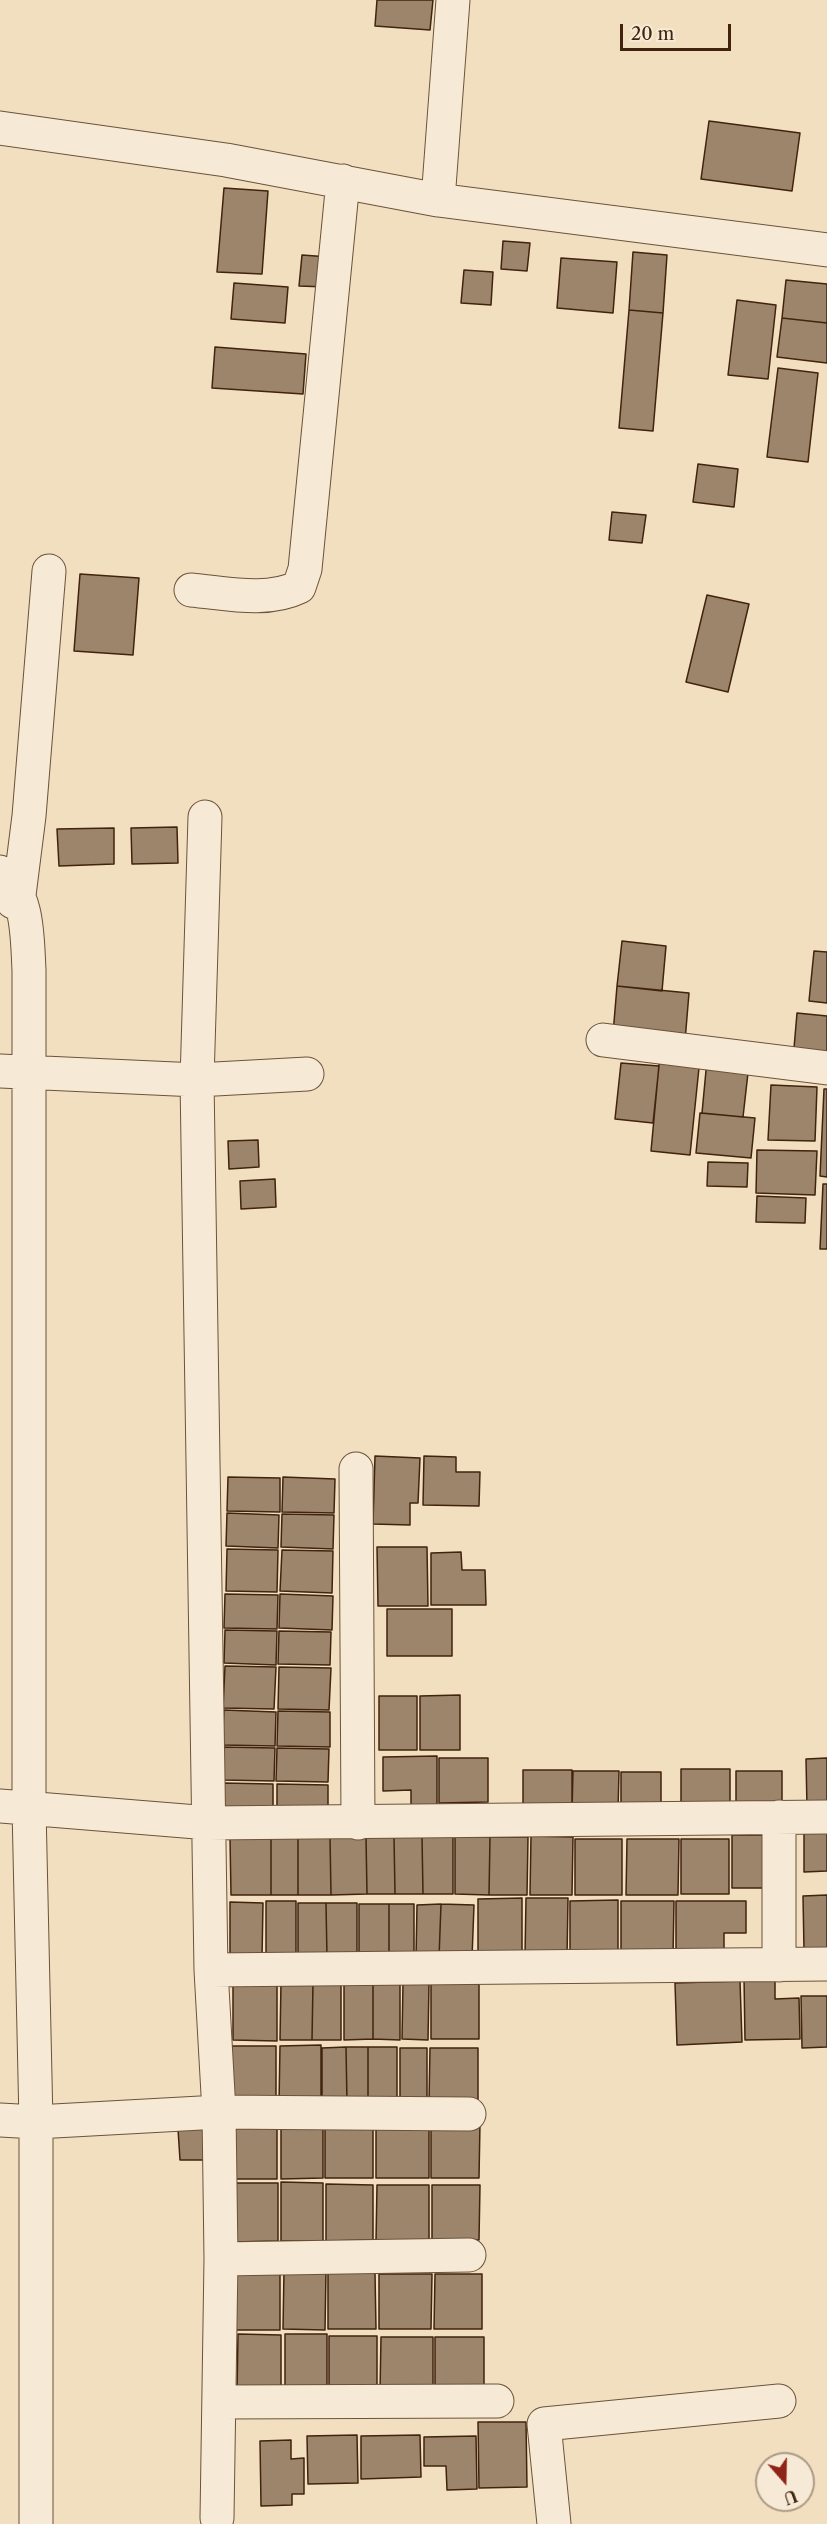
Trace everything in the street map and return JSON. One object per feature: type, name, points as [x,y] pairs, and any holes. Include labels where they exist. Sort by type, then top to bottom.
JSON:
[{"type":"street","points":[[438,200],[453,0]]},
{"type":"street","points":[[0,128],[226,160],[438,200],[827,250]]},
{"type":"street","points":[[191,590],[264,596],[289,592],[299,587],[305,569],[343,181]]},
{"type":"street","points":[[36,2524],[36,2122],[15,1807],[15,1071],[27,931],[6,892],[29,816],[49,571]]},
{"type":"street","points":[[206,817],[197,1080],[212,1970],[219,2112],[221,2259],[217,2518]]},
{"type":"street","points":[[603,1040],[827,1068]]},
{"type":"street","points":[[15,1071],[197,1080],[307,1074]]},
{"type":"street","points":[[356,1469],[358,1823]]},
{"type":"street","points":[[15,1807],[209,1824],[827,1817]]},
{"type":"street","points":[[779,1817],[779,1965]]},
{"type":"street","points":[[212,1970],[827,1964]]},
{"type":"street","points":[[0,2120],[36,2122],[219,2112],[469,2114]]},
{"type":"street","points":[[221,2259],[469,2255]]},
{"type":"street","points":[[219,2402],[497,2401]]},
{"type":"street","points":[[554,2524],[544,2424],[779,2401]]},
{"type":"building","points":[[377,0],[433,0],[430,30],[375,26]]},
{"type":"building","points":[[709,121],[800,133],[792,191],[701,179]]},
{"type":"building","points":[[224,188],[268,191],[262,274],[217,272]]},
{"type":"building","points":[[503,241],[530,243],[527,271],[501,269]]},
{"type":"building","points":[[633,252],[667,255],[663,313],[629,310]]},
{"type":"building","points":[[302,255],[329,257],[327,287],[299,286]]},
{"type":"building","points":[[561,258],[617,262],[613,313],[557,308]]},
{"type":"building","points":[[464,270],[493,272],[491,305],[461,303]]},
{"type":"building","points":[[786,280],[827,284],[827,323],[782,318]]},
{"type":"building","points":[[234,283],[288,287],[285,323],[231,319]]},
{"type":"building","points":[[737,300],[776,305],[768,379],[728,375]]},
{"type":"building","points":[[629,310],[663,313],[653,431],[619,428]]},
{"type":"building","points":[[782,318],[827,323],[827,363],[777,357]]},
{"type":"building","points":[[215,347],[306,354],[303,394],[212,388]]},
{"type":"building","points":[[778,368],[818,373],[808,462],[767,457]]},
{"type":"building","points":[[698,464],[738,469],[734,507],[693,502]]},
{"type":"building","points":[[612,512],[646,515],[642,543],[609,540]]},
{"type":"building","points":[[80,574],[139,578],[133,655],[74,651]]},
{"type":"building","points":[[707,595],[749,604],[728,692],[686,682]]},
{"type":"building","points":[[177,827],[178,863],[132,864],[131,828]]},
{"type":"building","points":[[114,828],[114,864],[59,866],[57,829]]},
{"type":"building","points":[[622,941],[666,946],[662,991],[617,986]]},
{"type":"building","points":[[814,951],[827,952],[827,1003],[809,1001]]},
{"type":"building","points":[[617,986],[689,993],[685,1041],[613,1034]]},
{"type":"building","points":[[797,1013],[827,1016],[827,1063],[793,1060]]},
{"type":"building","points":[[660,1054],[700,1058],[690,1155],[651,1151]]},
{"type":"building","points":[[707,1060],[749,1064],[743,1117],[702,1113]]},
{"type":"building","points":[[621,1063],[659,1066],[653,1123],[615,1119]]},
{"type":"building","points":[[771,1085],[817,1087],[815,1141],[768,1140]]},
{"type":"building","points":[[824,1089],[827,1089],[827,1177],[820,1176]]},
{"type":"building","points":[[700,1113],[755,1118],[751,1158],[696,1153]]},
{"type":"building","points":[[258,1140],[259,1167],[229,1169],[228,1141]]},
{"type":"building","points":[[757,1150],[817,1151],[815,1195],[756,1193]]},
{"type":"building","points":[[708,1162],[748,1163],[747,1187],[707,1186]]},
{"type":"building","points":[[275,1179],[276,1207],[241,1209],[240,1181]]},
{"type":"building","points":[[823,1184],[827,1184],[827,1249],[820,1249]]},
{"type":"building","points":[[757,1196],[806,1198],[805,1223],[756,1222]]},
{"type":"building","points":[[375,1456],[420,1458],[418,1503],[410,1503],[410,1525],[373,1524]]},
{"type":"building","points":[[424,1456],[456,1457],[456,1472],[480,1472],[479,1506],[423,1505]]},
{"type":"building","points":[[228,1477],[280,1478],[280,1512],[227,1511]]},
{"type":"building","points":[[283,1477],[335,1479],[334,1513],[282,1512]]},
{"type":"building","points":[[227,1513],[279,1515],[278,1548],[226,1546]]},
{"type":"building","points":[[282,1514],[334,1515],[333,1549],[281,1547]]},
{"type":"building","points":[[377,1547],[427,1547],[428,1606],[378,1606]]},
{"type":"building","points":[[227,1549],[278,1550],[277,1592],[226,1591]]},
{"type":"building","points":[[282,1550],[333,1551],[332,1593],[280,1591]]},
{"type":"building","points":[[461,1552],[462,1570],[485,1570],[486,1605],[431,1605],[431,1553]]},
{"type":"building","points":[[225,1594],[278,1595],[277,1629],[224,1628]]},
{"type":"building","points":[[280,1594],[333,1596],[332,1630],[279,1628]]},
{"type":"building","points":[[387,1609],[452,1609],[452,1656],[387,1656]]},
{"type":"building","points":[[225,1630],[277,1631],[276,1665],[224,1663]]},
{"type":"building","points":[[279,1631],[331,1632],[330,1665],[278,1664]]},
{"type":"building","points":[[225,1666],[276,1667],[274,1709],[223,1708]]},
{"type":"building","points":[[279,1667],[331,1668],[329,1710],[278,1709]]},
{"type":"building","points":[[460,1695],[460,1750],[420,1750],[420,1696]]},
{"type":"building","points":[[379,1696],[417,1696],[417,1750],[379,1750]]},
{"type":"building","points":[[224,1710],[276,1712],[275,1746],[222,1745]]},
{"type":"building","points":[[278,1711],[330,1712],[330,1747],[277,1746]]},
{"type":"building","points":[[223,1747],[275,1748],[274,1781],[222,1780]]},
{"type":"building","points":[[277,1748],[329,1749],[328,1782],[276,1781]]},
{"type":"building","points":[[437,1756],[437,1812],[411,1812],[411,1790],[383,1791],[383,1757]]},
{"type":"building","points":[[439,1758],[488,1758],[488,1802],[439,1803]]},
{"type":"building","points":[[827,1758],[827,1807],[807,1808],[806,1759]]},
{"type":"building","points":[[681,1769],[730,1769],[730,1812],[681,1812]]},
{"type":"building","points":[[523,1770],[572,1770],[572,1808],[523,1807]]},
{"type":"building","points":[[573,1771],[619,1771],[618,1811],[572,1811]]},
{"type":"building","points":[[736,1771],[782,1771],[782,1811],[736,1811]]},
{"type":"building","points":[[621,1772],[661,1772],[661,1811],[621,1810]]},
{"type":"building","points":[[223,1783],[273,1784],[273,1816],[222,1815]]},
{"type":"building","points":[[277,1784],[328,1785],[328,1816],[277,1816]]},
{"type":"building","points":[[827,1830],[827,1871],[804,1872],[804,1831]]},
{"type":"building","points":[[732,1835],[770,1835],[769,1888],[732,1888]]},
{"type":"building","points":[[455,1836],[490,1837],[489,1895],[455,1894]]},
{"type":"building","points":[[531,1836],[573,1837],[572,1895],[530,1895]]},
{"type":"building","points":[[330,1837],[366,1837],[367,1894],[331,1895]]},
{"type":"building","points":[[330,1837],[331,1895],[298,1895],[298,1838]]},
{"type":"building","points":[[366,1837],[394,1837],[395,1894],[367,1894]]},
{"type":"building","points":[[394,1837],[422,1837],[423,1894],[395,1894]]},
{"type":"building","points":[[422,1837],[453,1837],[453,1894],[423,1894]]},
{"type":"building","points":[[490,1837],[528,1837],[527,1895],[489,1895]]},
{"type":"building","points":[[230,1838],[271,1838],[271,1895],[231,1895]]},
{"type":"building","points":[[271,1838],[298,1838],[298,1895],[271,1895]]},
{"type":"building","points":[[575,1839],[622,1839],[622,1895],[575,1895]]},
{"type":"building","points":[[627,1839],[679,1839],[678,1895],[626,1895]]},
{"type":"building","points":[[681,1839],[729,1839],[729,1894],[681,1894]]},
{"type":"building","points":[[827,1895],[827,1949],[804,1950],[803,1896]]},
{"type":"building","points":[[522,1898],[522,1957],[478,1957],[478,1899]]},
{"type":"building","points":[[526,1898],[568,1898],[567,1957],[525,1957]]},
{"type":"building","points":[[618,1900],[618,1956],[570,1956],[570,1901]]},
{"type":"building","points":[[266,1901],[296,1901],[296,1960],[266,1960]]},
{"type":"building","points":[[621,1901],[674,1901],[673,1957],[621,1957]]},
{"type":"building","points":[[676,1901],[746,1901],[746,1933],[724,1933],[724,1956],[676,1956]]},
{"type":"building","points":[[230,1902],[263,1903],[262,1959],[230,1959]]},
{"type":"building","points":[[298,1903],[326,1903],[327,1959],[298,1959]]},
{"type":"building","points":[[326,1903],[357,1903],[357,1959],[327,1959]]},
{"type":"building","points":[[359,1904],[389,1904],[389,1959],[359,1959]]},
{"type":"building","points":[[389,1904],[414,1904],[414,1959],[389,1959]]},
{"type":"building","points":[[441,1904],[439,1958],[416,1958],[417,1905]]},
{"type":"building","points":[[441,1904],[474,1905],[472,1958],[439,1958]]},
{"type":"building","points":[[744,1977],[775,1977],[775,1999],[799,1998],[800,2039],[745,2040]]},
{"type":"building","points":[[341,1981],[341,2040],[312,2040],[313,1982]]},
{"type":"building","points":[[740,1981],[742,2042],[677,2045],[675,1983]]},
{"type":"building","points":[[233,1982],[277,1982],[277,2041],[233,2040]]},
{"type":"building","points":[[281,1982],[313,1982],[312,2040],[280,2040]]},
{"type":"building","points":[[373,1983],[373,2039],[344,2040],[344,1984]]},
{"type":"building","points":[[373,1983],[400,1983],[400,2040],[373,2039]]},
{"type":"building","points":[[403,1984],[429,1984],[428,2040],[402,2039]]},
{"type":"building","points":[[431,1984],[479,1984],[479,2039],[431,2039]]},
{"type":"building","points":[[801,1996],[827,1996],[827,2047],[802,2048]]},
{"type":"building","points":[[321,2045],[321,2104],[279,2104],[280,2046]]},
{"type":"building","points":[[232,2046],[276,2046],[276,2105],[232,2104]]},
{"type":"building","points":[[346,2047],[347,2104],[322,2103],[322,2048]]},
{"type":"building","points":[[346,2047],[368,2047],[368,2104],[347,2104]]},
{"type":"building","points":[[368,2047],[397,2047],[397,2104],[368,2104]]},
{"type":"building","points":[[400,2048],[427,2048],[427,2104],[400,2104]]},
{"type":"building","points":[[430,2048],[478,2048],[478,2103],[429,2103]]},
{"type":"building","points":[[233,2120],[277,2120],[277,2179],[233,2179]]},
{"type":"building","points":[[281,2120],[323,2120],[323,2178],[281,2179]]},
{"type":"building","points":[[325,2122],[373,2122],[373,2178],[325,2178]]},
{"type":"building","points":[[431,2122],[480,2123],[479,2178],[431,2178]]},
{"type":"building","points":[[376,2123],[429,2123],[429,2178],[376,2178]]},
{"type":"building","points":[[204,2128],[205,2160],[180,2160],[178,2129]]},
{"type":"building","points":[[281,2182],[323,2183],[323,2241],[281,2241]]},
{"type":"building","points":[[233,2183],[278,2183],[278,2241],[233,2242]]},
{"type":"building","points":[[326,2184],[373,2185],[373,2240],[326,2241]]},
{"type":"building","points":[[377,2185],[429,2185],[429,2241],[376,2241]]},
{"type":"building","points":[[432,2185],[480,2185],[479,2240],[432,2240]]},
{"type":"building","points":[[236,2271],[280,2272],[280,2330],[236,2330]]},
{"type":"building","points":[[284,2271],[326,2271],[325,2330],[283,2329]]},
{"type":"building","points":[[328,2273],[375,2273],[376,2329],[328,2329]]},
{"type":"building","points":[[379,2274],[432,2274],[431,2329],[379,2329]]},
{"type":"building","points":[[435,2274],[482,2274],[482,2329],[434,2329]]},
{"type":"building","points":[[238,2334],[281,2335],[281,2393],[237,2393]]},
{"type":"building","points":[[285,2334],[327,2334],[327,2393],[285,2393]]},
{"type":"building","points":[[329,2336],[377,2336],[377,2392],[329,2392]]},
{"type":"building","points":[[381,2337],[433,2337],[433,2393],[380,2392]]},
{"type":"building","points":[[435,2337],[484,2337],[484,2392],[435,2392]]},
{"type":"building","points":[[478,2422],[526,2422],[527,2487],[479,2488]]},
{"type":"building","points":[[357,2435],[358,2483],[308,2484],[307,2436]]},
{"type":"building","points":[[420,2435],[421,2477],[361,2479],[361,2436]]},
{"type":"building","points":[[476,2436],[477,2489],[447,2490],[446,2466],[424,2466],[424,2437]]},
{"type":"building","points":[[291,2440],[291,2459],[304,2458],[304,2494],[292,2494],[292,2505],[261,2506],[260,2441]]}]
